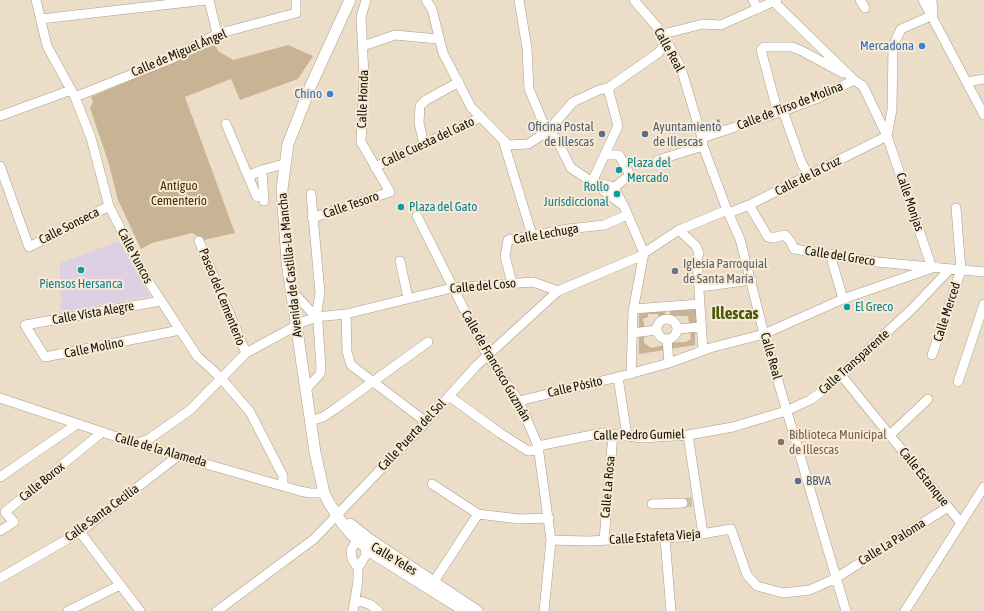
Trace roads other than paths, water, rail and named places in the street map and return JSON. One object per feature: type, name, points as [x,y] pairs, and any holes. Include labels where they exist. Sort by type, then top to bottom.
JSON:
[{"type":"main road","name":"Avenida de Castilla-La Mancha","points":[[350,0],[288,144],[284,164],[282,189],[283,214],[296,325],[317,464],[324,493],[329,503],[342,523],[363,544],[465,611]]},
{"type":"main road","name":"Avenida de Castilla-La Mancha","points":[[363,544],[429,580],[477,611]]},
{"type":"street","name":"Calle Yuncos","points":[[36,0],[47,46],[73,93],[91,138],[109,206],[143,273],[197,356],[221,378],[250,412],[282,476],[283,481],[280,484]]},
{"type":"street","points":[[41,19],[206,0]]},
{"type":"street","points":[[209,0],[217,34]]},
{"type":"street","name":"Calle de Miguel Ángel","points":[[0,116],[73,93],[173,58],[217,34],[296,13],[296,0]]},
{"type":"street","name":"Calle Honda","points":[[366,0],[361,17],[364,76],[361,142],[390,192]]},
{"type":"street","points":[[426,0],[432,9],[438,39],[471,107],[508,145],[528,144],[547,132],[573,102],[598,90],[608,88],[658,53],[664,46],[663,34],[703,24],[721,25],[775,1]]},
{"type":"street","points":[[519,0],[527,48],[529,89],[547,132],[556,138],[571,168],[623,205]]},
{"type":"street","name":"Calle Real","points":[[634,0],[663,34],[681,68],[702,142],[728,212],[740,239],[752,280],[764,334],[846,611]]},
{"type":"street","points":[[753,0],[758,9]]},
{"type":"street","points":[[923,0],[933,15],[984,115]]},
{"type":"street","points":[[932,0],[933,15]]},
{"type":"street","name":"Calle Monjas","points":[[775,1],[854,80],[863,86],[887,136],[932,268]]},
{"type":"street","points":[[887,136],[892,110],[893,46],[901,29],[933,15]]},
{"type":"street","points":[[363,46],[395,35],[438,39]]},
{"type":"street","points":[[809,175],[802,164],[781,112],[761,50],[764,47],[792,47],[854,80]]},
{"type":"street","points":[[967,82],[984,79]]},
{"type":"street","name":"Calle de Tirso de Molina","points":[[658,160],[818,98],[854,80]]},
{"type":"street","points":[[424,144],[419,122],[420,106],[426,100],[459,82]]},
{"type":"street","points":[[592,182],[618,126],[608,88]]},
{"type":"street","name":"Calle Cuesta del Gato","points":[[375,166],[481,117]]},
{"type":"street","points":[[226,124],[248,176],[260,199],[262,170]]},
{"type":"street","name":"Calle de la Cruz","points":[[558,291],[644,254],[679,230],[749,205],[887,136]]},
{"type":"street","points":[[503,140],[532,235]]},
{"type":"street","points":[[605,155],[619,155],[630,175],[606,193]]},
{"type":"street","points":[[248,176],[262,170],[284,164]]},
{"type":"street","name":"Calle Sonseca","points":[[0,166],[29,247],[109,206]]},
{"type":"street","points":[[592,182],[614,187]]},
{"type":"street","points":[[614,187],[644,254],[633,308],[630,374]]},
{"type":"street","name":"Calle Tesoro","points":[[312,218],[390,192]]},
{"type":"street","points":[[311,194],[320,293],[316,317]]},
{"type":"street","name":"Calle del Greco","points":[[749,205],[768,237],[772,238],[785,235],[788,237],[794,249],[877,262],[949,270],[984,272]]},
{"type":"street","points":[[956,208],[961,270]]},
{"type":"street","name":"Calle Lechuga","points":[[512,283],[504,256],[508,240],[568,229],[604,225],[627,215]]},
{"type":"street","name":"Calle de Francisco Guzmán","points":[[417,216],[487,355],[519,401],[538,448],[551,540],[544,611]]},
{"type":"street","points":[[679,230],[696,246],[699,253],[697,260],[703,350]]},
{"type":"street","name":"Paseo del Cementerio","points":[[199,241],[246,353]]},
{"type":"street","points":[[830,254],[843,299]]},
{"type":"street","points":[[400,261],[408,298]]},
{"type":"street","name":"Calle Pósito","points":[[519,401],[630,374],[669,363],[703,350],[764,334],[843,299],[932,268]]},
{"type":"street","name":"Calle Transparente","points":[[786,411],[810,400],[841,375],[911,310],[949,270]]},
{"type":"street","name":"Calle Merced","points":[[932,355],[961,270]]},
{"type":"street","points":[[700,287],[752,280]]},
{"type":"street","name":"Calle del Coso","points":[[137,443],[149,439],[190,410],[246,353],[296,325],[316,317],[346,314],[452,288],[533,282],[558,291]]},
{"type":"street","points":[[292,291],[316,317],[318,323],[321,368],[318,377],[306,389]]},
{"type":"street","name":"Calle Puerta del Sol","points":[[218,611],[307,545],[426,422],[487,355],[558,291]]},
{"type":"street","name":"Calle Vista Alegre","points":[[25,325],[161,301]]},
{"type":"street","points":[[633,308],[700,304]]},
{"type":"street","points":[[958,382],[984,304]]},
{"type":"street","points":[[668,306],[668,320]]},
{"type":"street","points":[[346,314],[347,352],[351,364],[426,422]]},
{"type":"street","points":[[668,320],[675,324],[677,329],[674,336],[666,339],[659,335],[657,330],[660,322],[668,320]]},
{"type":"street","name":"Calle Molino","points":[[25,325],[45,357],[180,330]]},
{"type":"street","points":[[677,329],[701,327]]},
{"type":"street","points":[[632,333],[657,330]]},
{"type":"street","points":[[666,339],[669,363]]},
{"type":"street","points":[[310,421],[323,417],[335,409],[428,342]]},
{"type":"street","name":"Calle Estanque","points":[[841,375],[961,523]]},
{"type":"street","points":[[618,377],[627,436]]},
{"type":"street","points":[[449,396],[494,429],[528,451],[538,448]]},
{"type":"street","points":[[890,435],[928,399]]},
{"type":"street","name":"Calle de la Alameda","points":[[1,401],[152,448],[310,493],[324,493]]},
{"type":"street","name":"Calle Pedro Gumiel","points":[[538,448],[602,433],[661,438],[688,435],[733,427],[786,411]]},
{"type":"street","points":[[0,477],[77,424]]},
{"type":"street","name":"Calle Borox","points":[[0,531],[14,522],[5,512],[101,433]]},
{"type":"street","name":"Calle La Rosa","points":[[604,540],[613,434]]},
{"type":"street","points":[[688,435],[703,534]]},
{"type":"street","points":[[149,439],[152,448]]},
{"type":"street","name":"Calle Santa Cecilia","points":[[0,578],[80,532],[179,455]]},
{"type":"street","points":[[432,484],[478,514],[519,519],[549,518]]},
{"type":"street","points":[[905,611],[961,523],[983,492]]},
{"type":"street","points":[[652,504],[683,502]]},
{"type":"street","name":"Calle La Paloma","points":[[836,578],[948,507]]},
{"type":"street","points":[[429,580],[478,514]]},
{"type":"street","name":"Calle Estafeta Vieja","points":[[551,540],[666,538],[731,529],[747,575],[757,586],[783,593],[810,590],[836,578]]},
{"type":"street","points":[[80,532],[140,611]]},
{"type":"street","points":[[666,538],[671,611]]},
{"type":"street","name":"Calle Yeles","points":[[358,568],[351,555],[363,544]]},
{"type":"street","name":"Calle Yeles","points":[[353,611],[358,568],[363,544]]},
{"type":"street","points":[[68,611],[120,585]]},
{"type":"street","points":[[355,599],[371,605],[378,611]]},
{"type":"water","points":[[719,119],[722,128],[711,133],[709,126],[717,123],[717,120]]},
{"type":"tunnel","points":[[683,503],[698,501]]},
{"type":"place","name":"Mercadona","points":[[922,46]]},
{"type":"place","name":"Chino","points":[[330,94]]},
{"type":"place","name":"Oficina Postal de Illescas","points":[[602,134]]},
{"type":"place","name":"Ayuntamiento de Illescas","points":[[645,134]]},
{"type":"place","name":"Plaza del Mercado","points":[[619,170]]},
{"type":"place","name":"Rollo Jurisdiccional","points":[[617,194]]},
{"type":"place","name":"Plaza del Gato","points":[[401,207]]},
{"type":"place","name":"Piensos Hersanca","points":[[81,270]]},
{"type":"place","name":"Iglesia Parroquial de Santa María","points":[[675,271]]},
{"type":"place","name":"El Greco","points":[[847,307]]},
{"type":"place","name":"Biblioteca Municipal de Illescas","points":[[781,442]]},
{"type":"place","name":"BBVA","points":[[798,481]]},
{"type":"district","name":"Illescas","points":[[735,314]]},
{"type":"park label","name":"Antiguo Cementerio","points":[[179,194]]}]
